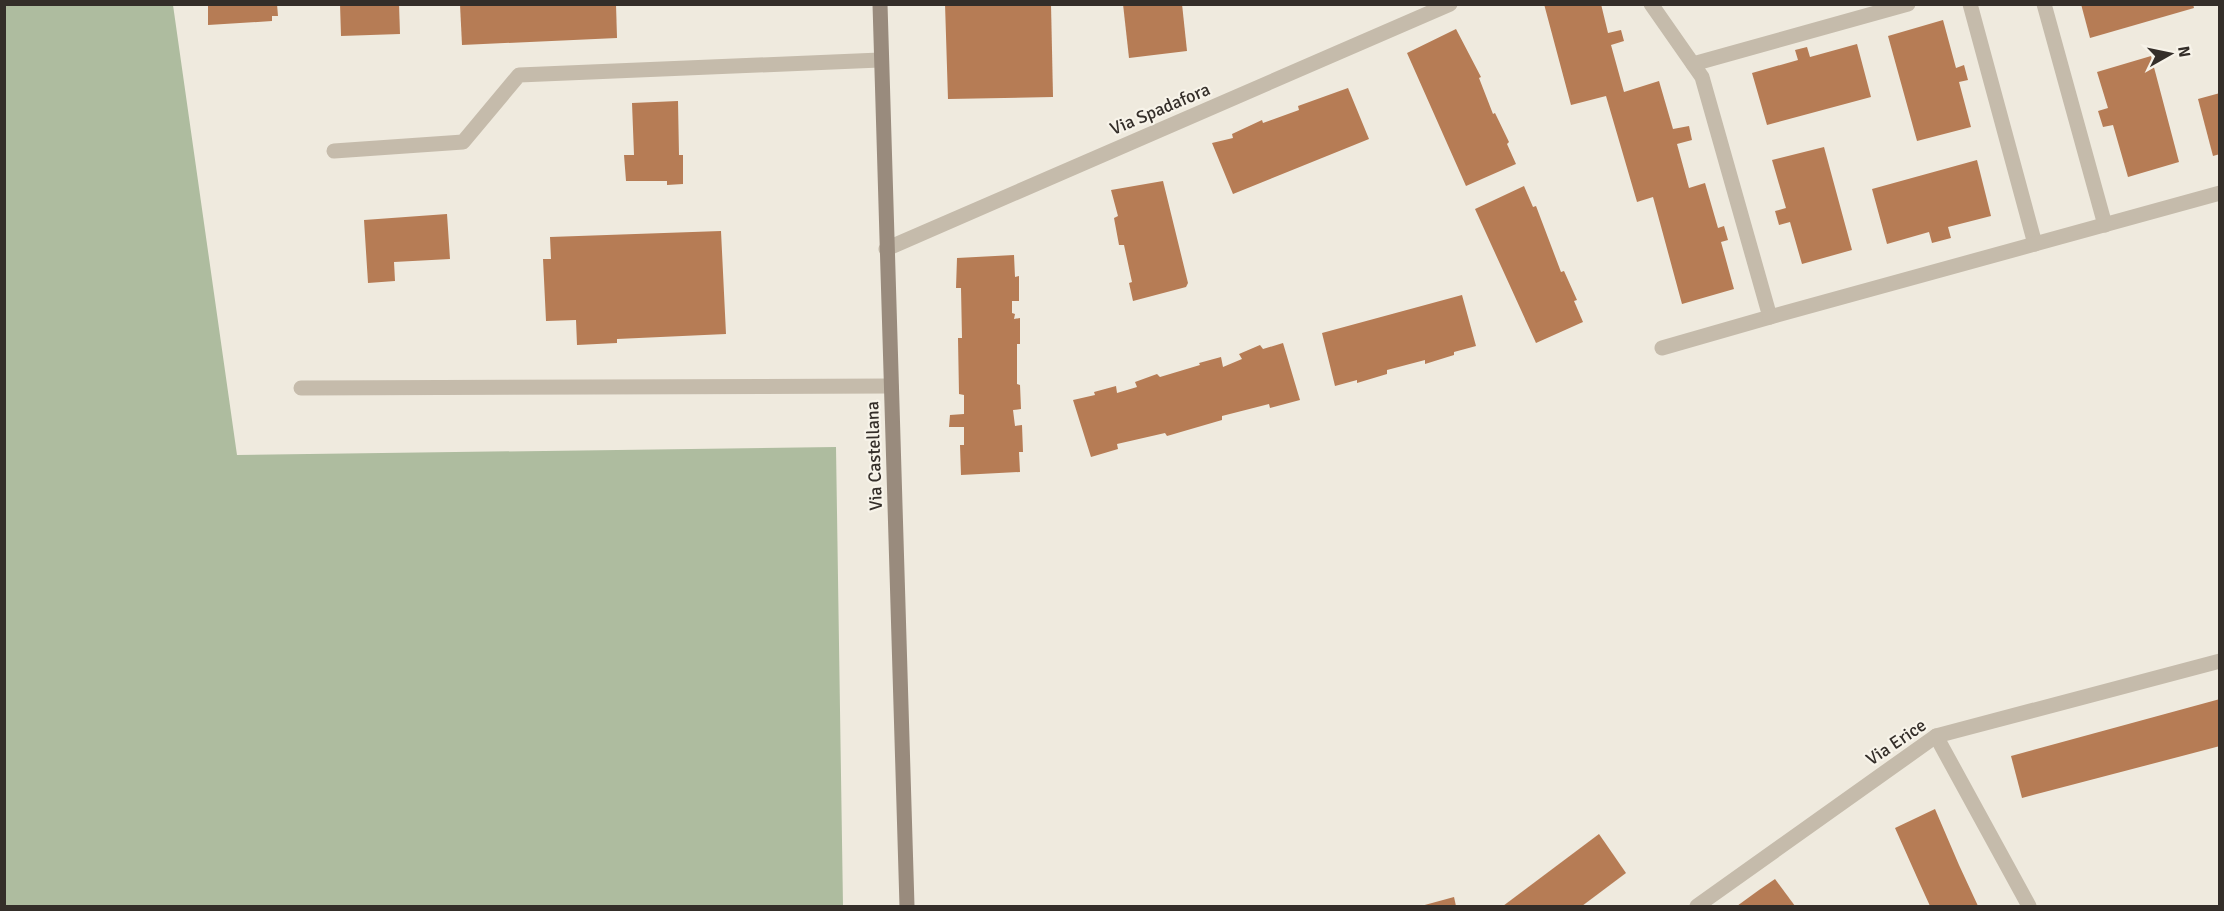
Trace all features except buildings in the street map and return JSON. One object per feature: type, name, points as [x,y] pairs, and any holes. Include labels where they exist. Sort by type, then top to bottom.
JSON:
[{"type":"main road","name":"Via Castellana","points":[[880,4],[908,906]]},
{"type":"street","name":"Via Spadafora","points":[[886,249],[1450,4]]},
{"type":"street","points":[[1651,4],[1702,77],[1770,317]]},
{"type":"street","points":[[1693,64],[1908,4]]},
{"type":"street","points":[[1970,4],[2035,244]]},
{"type":"street","points":[[2044,4],[2104,225]]},
{"type":"street","points":[[334,151],[463,142],[519,75],[880,60]]},
{"type":"street","points":[[1662,348],[2220,193]]},
{"type":"street","points":[[301,388],[891,386]]},
{"type":"street","name":"Via Erice","points":[[1697,906],[1936,736],[2220,661]]},
{"type":"street","points":[[1936,736],[2029,906]]},
{"type":"green space","points":[[5,4],[173,5],[237,455],[836,447],[843,906],[5,906]]}]
